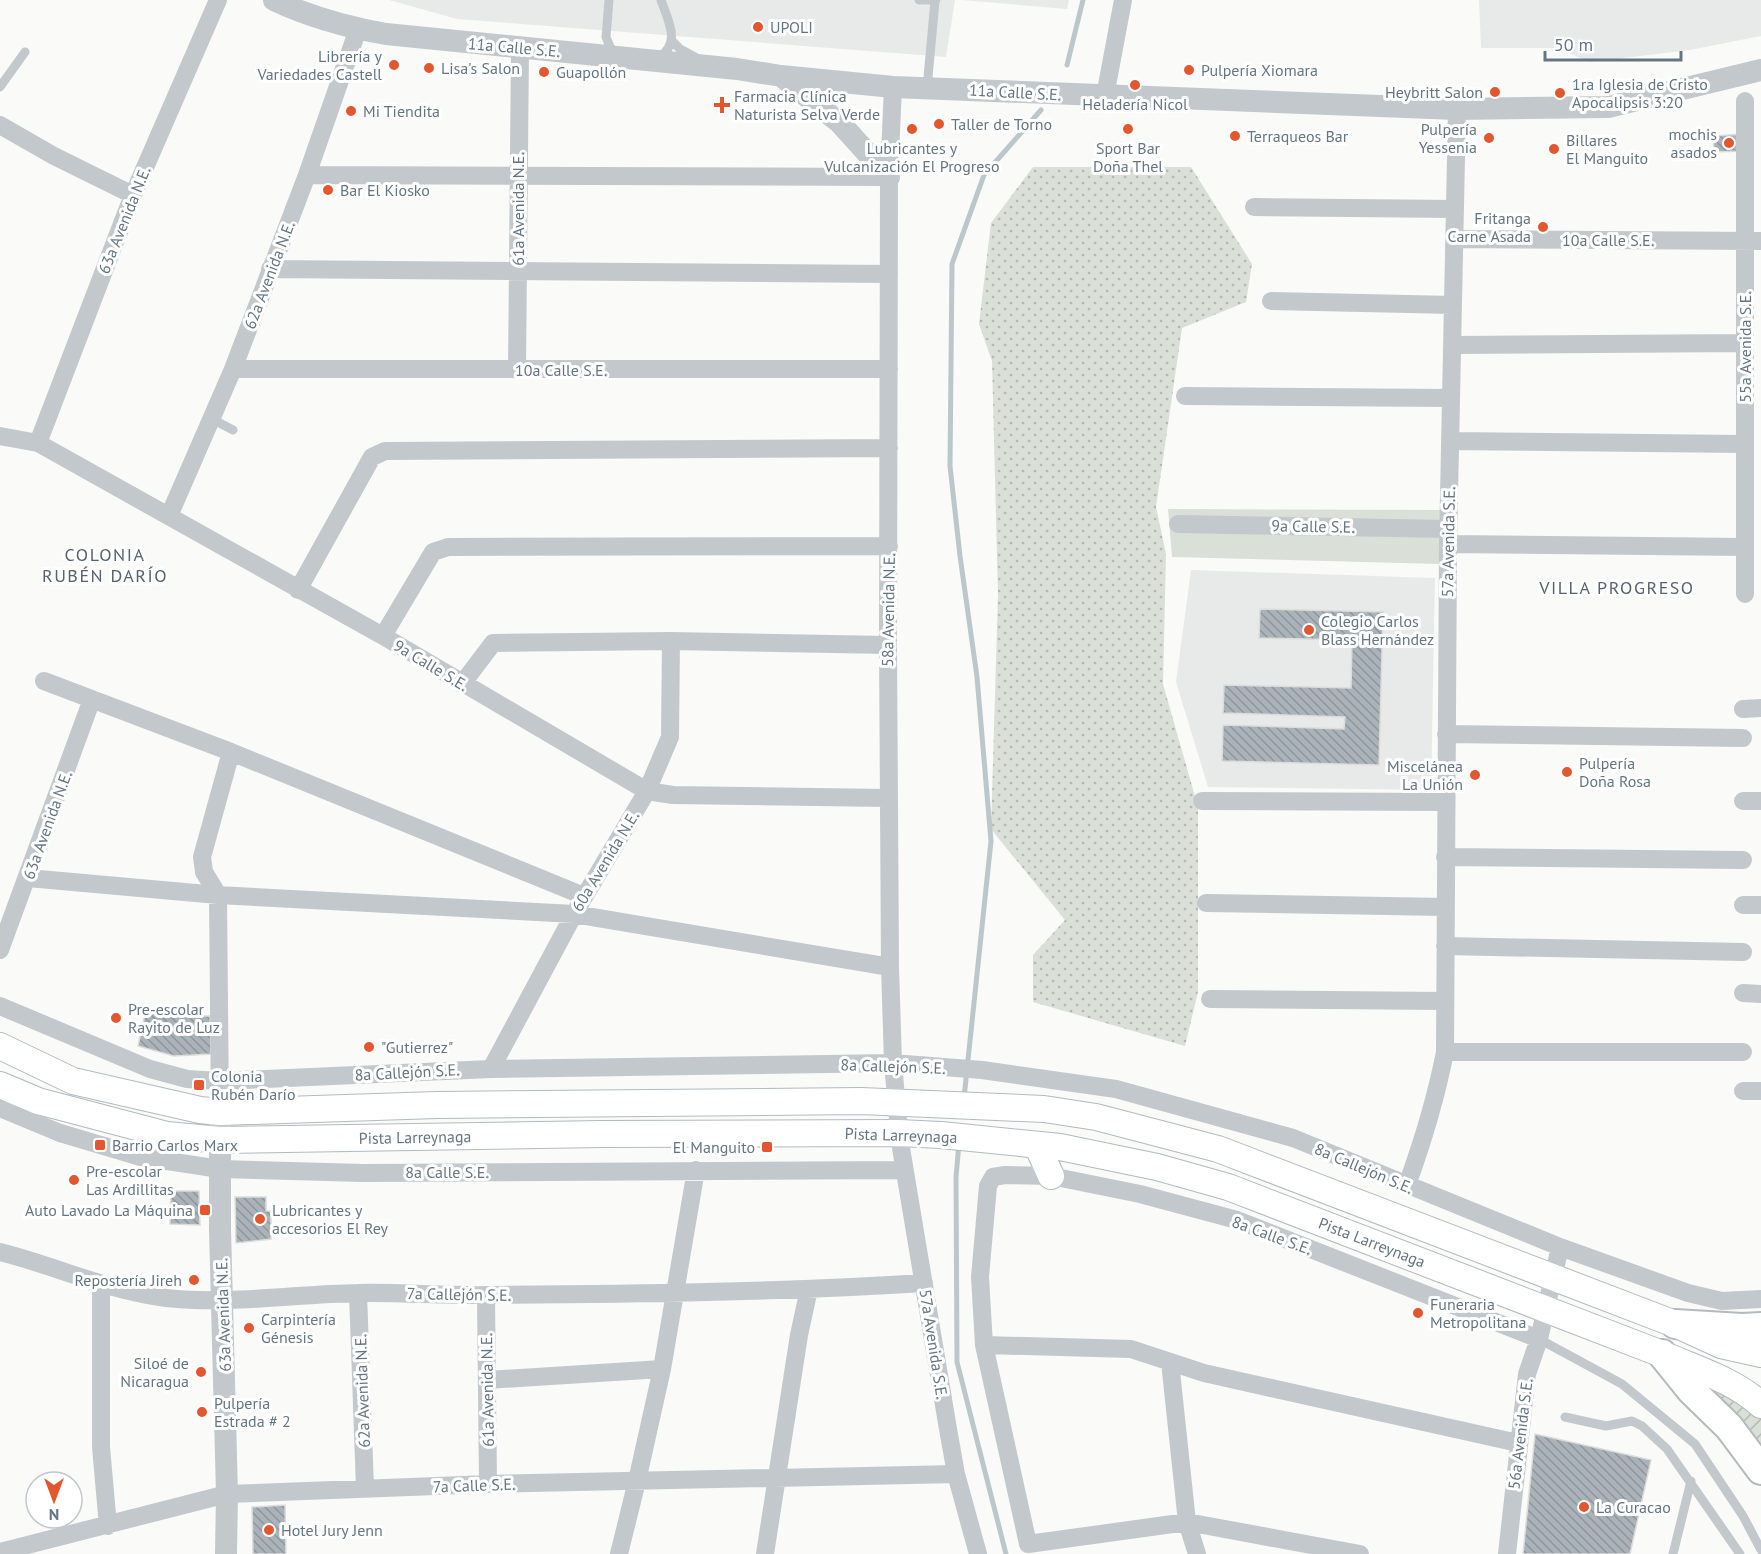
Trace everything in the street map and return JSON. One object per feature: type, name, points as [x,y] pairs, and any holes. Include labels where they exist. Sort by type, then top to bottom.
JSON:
[{"type":"main road","name":"Pista Larreynaga","points":[[0,1046],[73,1081],[182,1107],[220,1112],[437,1105],[896,1101],[1044,1109],[1096,1117],[1218,1149],[1675,1324],[1721,1344],[1761,1354]]},
{"type":"main road","name":"Pista Larreynaga","points":[[0,1085],[38,1101],[167,1135],[220,1140],[602,1134],[899,1133],[1060,1147],[1146,1165],[1228,1187],[1662,1354],[1721,1380],[1751,1396],[1761,1405]]},
{"type":"main road","points":[[1037,1144],[1051,1176]]},
{"type":"main road","points":[[1675,1324],[1761,1327]]},
{"type":"main road","points":[[1662,1354],[1691,1390],[1729,1427],[1761,1470]]},
{"type":"street","name":"63a Avenida N.E.","points":[[38,443],[133,195],[218,0]]},
{"type":"street","name":"11a Calle S.E.","points":[[274,0],[306,15],[358,29],[591,54],[610,47],[654,60],[893,87],[1457,109],[1608,107],[1761,70]]},
{"type":"street","points":[[1105,96],[1124,0]]},
{"type":"street","name":"62a Avenida N.E.","points":[[169,516],[234,369],[307,175],[358,29]]},
{"type":"street","name":"61a Avenida N.E.","points":[[517,370],[520,48]]},
{"type":"street","points":[[781,76],[840,123],[889,177]]},
{"type":"street","name":"58a Avenida N.E.","points":[[893,87],[889,177],[888,798],[890,967],[899,1133]]},
{"type":"street","name":"55a Avenida S.E.","points":[[1745,101],[1753,128],[1753,241],[1745,343],[1753,389],[1745,444],[1753,494],[1745,547],[1745,594]]},
{"type":"street","name":"57a Avenida S.E.","points":[[1407,1185],[1425,1136],[1445,1052],[1448,536],[1457,109]]},
{"type":"street","points":[[0,125],[54,156],[133,195]]},
{"type":"street","points":[[307,175],[889,177]]},
{"type":"street","points":[[1254,207],[1455,209]]},
{"type":"street","name":"10a Calle S.E.","points":[[1455,239],[1753,241]]},
{"type":"street","points":[[270,269],[889,274]]},
{"type":"street","points":[[1271,301],[1454,304]]},
{"type":"street","points":[[1453,345],[1745,343]]},
{"type":"street","name":"10a Calle S.E.","points":[[234,369],[889,369]]},
{"type":"street","points":[[1185,396],[1451,398]]},
{"type":"street","name":"9a Calle S.E.","points":[[0,436],[38,443],[383,636],[647,791],[673,795],[888,798]]},
{"type":"street","points":[[1450,441],[1745,444]]},
{"type":"street","points":[[298,590],[372,457],[389,450],[889,448]]},
{"type":"street","name":"9a Calle S.E.","points":[[1178,524],[1745,547]]},
{"type":"street","points":[[383,636],[433,552],[448,547],[889,546]]},
{"type":"street","points":[[462,684],[493,643],[671,641],[888,645]]},
{"type":"street","name":"60a Avenida N.E.","points":[[490,1068],[584,896],[647,791],[670,737],[671,641]]},
{"type":"street","points":[[44,681],[231,752],[584,896]]},
{"type":"street","name":"63a Avenida N.E.","points":[[0,950],[92,699]]},
{"type":"street","points":[[1446,734],[1743,738]]},
{"type":"street","points":[[220,1112],[218,895],[204,872],[202,857],[231,752]]},
{"type":"street","points":[[1202,801],[1445,802]]},
{"type":"street","points":[[1445,857],[1743,860]]},
{"type":"street","points":[[28,878],[218,895],[574,914],[890,967]]},
{"type":"street","points":[[1206,903],[1445,907]]},
{"type":"street","points":[[1445,946],[1743,952]]},
{"type":"street","points":[[1210,999],[1445,1001]]},
{"type":"street","name":"8a Callejón S.E.","points":[[0,1006],[150,1069],[187,1079],[219,1081],[490,1068],[894,1063],[982,1070],[1116,1089],[1293,1138],[1560,1247],[1688,1293],[1722,1301],[1761,1299]]},
{"type":"street","points":[[1445,1052],[1743,1052]]},
{"type":"street","name":"8a Calle S.E.","points":[[0,1108],[60,1132],[141,1157],[220,1169],[363,1173],[904,1170]]},
{"type":"street","name":"63a Avenida N.E.","points":[[220,1112],[220,1229],[227,1494],[226,1554]]},
{"type":"street","name":"57a Avenida S.E.","points":[[899,1133],[956,1474],[978,1554]]},
{"type":"street","points":[[619,1554],[662,1369],[696,1170]]},
{"type":"street","name":"8a Calle S.E.","points":[[984,1345],[980,1277],[988,1186],[993,1177],[1005,1175],[1051,1176],[1140,1194],[1237,1220],[1539,1339]]},
{"type":"street","name":"56a Avenida S.E.","points":[[1507,1554],[1527,1374],[1539,1339],[1560,1247]]},
{"type":"street","name":"7a Callejón S.E.","points":[[0,1252],[134,1293],[169,1298],[223,1300],[358,1293],[486,1296],[809,1289],[924,1283]]},
{"type":"street","points":[[101,1284],[101,1447],[108,1526]]},
{"type":"street","points":[[765,1554],[799,1335],[809,1289]]},
{"type":"street","name":"62a Avenida N.E.","points":[[358,1293],[365,1489]]},
{"type":"street","name":"61a Avenida N.E.","points":[[486,1296],[489,1484]]},
{"type":"street","points":[[1360,1554],[1187,1522],[1028,1544],[984,1345],[1131,1349],[1204,1373],[1518,1443]]},
{"type":"street","points":[[1170,1362],[1187,1522],[1197,1554]]},
{"type":"street","points":[[487,1380],[662,1369]]},
{"type":"street","name":"7a Calle S.E.","points":[[0,1552],[227,1494],[489,1484],[956,1474]]},
{"type":"lane","points":[[609,0],[610,47]]},
{"type":"lane","points":[[654,60],[665,53],[672,41],[672,34],[661,0]]},
{"type":"lane","points":[[919,0],[936,0],[927,88]]},
{"type":"lane","points":[[672,41],[691,56],[722,68]]},
{"type":"lane","points":[[0,87],[25,52]]},
{"type":"lane","points":[[212,419],[233,430]]},
{"type":"lane","points":[[1539,1339],[1622,1384],[1695,1444],[1743,1516],[1761,1550]]},
{"type":"lane","points":[[1565,1417],[1606,1426],[1632,1421],[1642,1426],[1667,1449],[1740,1554]]},
{"type":"lane","points":[[1673,1554],[1691,1481]]},
{"type":"shaded area","name":"UPOLI","points":[[389,0],[955,0],[946,57],[457,19]]},
{"type":"shaded area","points":[[962,0],[1069,0],[1067,9]]},
{"type":"shaded area","points":[[1479,0],[1761,0],[1761,36],[1690,50],[1590,62],[1557,48],[1481,48]]},
{"type":"shaded area","points":[[1033,167],[1191,167],[1252,264],[1246,302],[1182,328],[1156,507],[1166,554],[1163,684],[1198,807],[1198,992],[1185,1046],[1033,1002],[1033,955],[1065,920],[991,829],[998,595],[992,361],[979,324],[991,223]]},
{"type":"shaded area","points":[[1168,509],[1440,510],[1440,564],[1172,557]]},
{"type":"shaded area","name":"Colegio Carlos Blass Hernández","points":[[1191,570],[1435,578],[1431,790],[1208,787],[1176,682]]},
{"type":"shaded area","points":[[1721,1380],[1761,1405],[1761,1470],[1691,1390]]},
{"type":"building","name":"mochis asados","points":[[1745,134],[1745,151],[1714,152],[1713,136]]},
{"type":"building","points":[[1260,609],[1383,612],[1379,765],[1222,761],[1223,725],[1344,729],[1345,717],[1223,713],[1224,685],[1351,688],[1352,640],[1259,638]]},
{"type":"building","points":[[146,1009],[175,1016],[210,1016],[211,1054],[174,1056],[138,1046]]},
{"type":"building","points":[[171,1191],[199,1191],[200,1225],[170,1224]]},
{"type":"building","points":[[235,1197],[266,1197],[266,1211],[271,1211],[271,1239],[236,1243]]},
{"type":"building","name":"La Curacao","points":[[1535,1434],[1651,1460],[1630,1554],[1523,1554]]},
{"type":"building","name":"Hotel Jury Jenn","points":[[285,1505],[286,1554],[253,1554],[252,1507]]},
{"type":"waterway","points":[[1067,65],[1083,0]]},
{"type":"waterway","points":[[964,1098],[991,841],[977,677],[950,466],[952,264],[984,175],[1041,110]]},
{"type":"waterway","points":[[959,1143],[956,1177],[957,1362],[1006,1554]]},
{"type":"place","name":"UPOLI","points":[[758,27]]},
{"type":"place","name":"Librería y Variedades Castell","points":[[394,65]]},
{"type":"place","name":"Lisa's Salon","points":[[429,68]]},
{"type":"place","name":"Pulpería Xiomara","points":[[1189,70]]},
{"type":"place","name":"Guapollón","points":[[544,72]]},
{"type":"place","name":"Heladería Nicol","points":[[1135,85]]},
{"type":"place","name":"Heybritt Salon","points":[[1495,92]]},
{"type":"place","name":"1ra Iglesia de Cristo Apocalipsis 3:20","points":[[1560,93]]},
{"type":"place","name":"Farmacia Clínica Naturista Selva Verde","points":[[722,105]]},
{"type":"place","name":"Mi Tiendita","points":[[351,111]]},
{"type":"place","name":"Taller de Torno","points":[[939,124]]},
{"type":"place","name":"Lubricantes y Vulcanización El Progreso","points":[[912,129]]},
{"type":"place","name":"Sport Bar Doña Thel","points":[[1128,129]]},
{"type":"place","name":"Terraqueos Bar","points":[[1235,136]]},
{"type":"place","name":"Pulpería Yessenia","points":[[1489,138]]},
{"type":"place","name":"mochis asados","points":[[1729,143]]},
{"type":"place","name":"Billares El Manguito","points":[[1554,149]]},
{"type":"place","name":"Bar El Kiosko","points":[[328,190]]},
{"type":"place","name":"Fritanga Carne Asada","points":[[1543,227]]},
{"type":"place","name":"Colegio Carlos Blass Hernández","points":[[1309,630]]},
{"type":"place","name":"Pulpería Doña Rosa","points":[[1567,772]]},
{"type":"place","name":"Miscelánea La Unión","points":[[1475,775]]},
{"type":"place","name":"Pre-escolar Rayito de Luz","points":[[116,1018]]},
{"type":"place","name":"\"Gutierrez\"","points":[[369,1047]]},
{"type":"place","name":"Colonia Rubén Darío","points":[[199,1085]]},
{"type":"place","name":"Barrio Carlos Marx","points":[[100,1145]]},
{"type":"place","name":"El Manguito","points":[[767,1147]]},
{"type":"place","name":"Pre-escolar Las Ardillitas","points":[[74,1180]]},
{"type":"place","name":"Auto Lavado La Máquina","points":[[205,1210]]},
{"type":"place","name":"Lubricantes y accesorios El Rey","points":[[260,1219]]},
{"type":"place","name":"Repostería Jireh","points":[[194,1280]]},
{"type":"place","name":"Funeraria Metropolitana","points":[[1418,1313]]},
{"type":"place","name":"Carpintería Génesis","points":[[249,1328]]},
{"type":"place","name":"Siloé de Nicaragua","points":[[201,1372]]},
{"type":"place","name":"Pulpería Estrada # 2","points":[[202,1412]]},
{"type":"place","name":"La Curacao","points":[[1584,1507]]},
{"type":"place","name":"Hotel Jury Jenn","points":[[269,1530]]},
{"type":"district","name":"COLONIA RUBÉN DARÍO","points":[[105,565]]},
{"type":"district","name":"VILLA PROGRESO","points":[[1617,588]]}]
